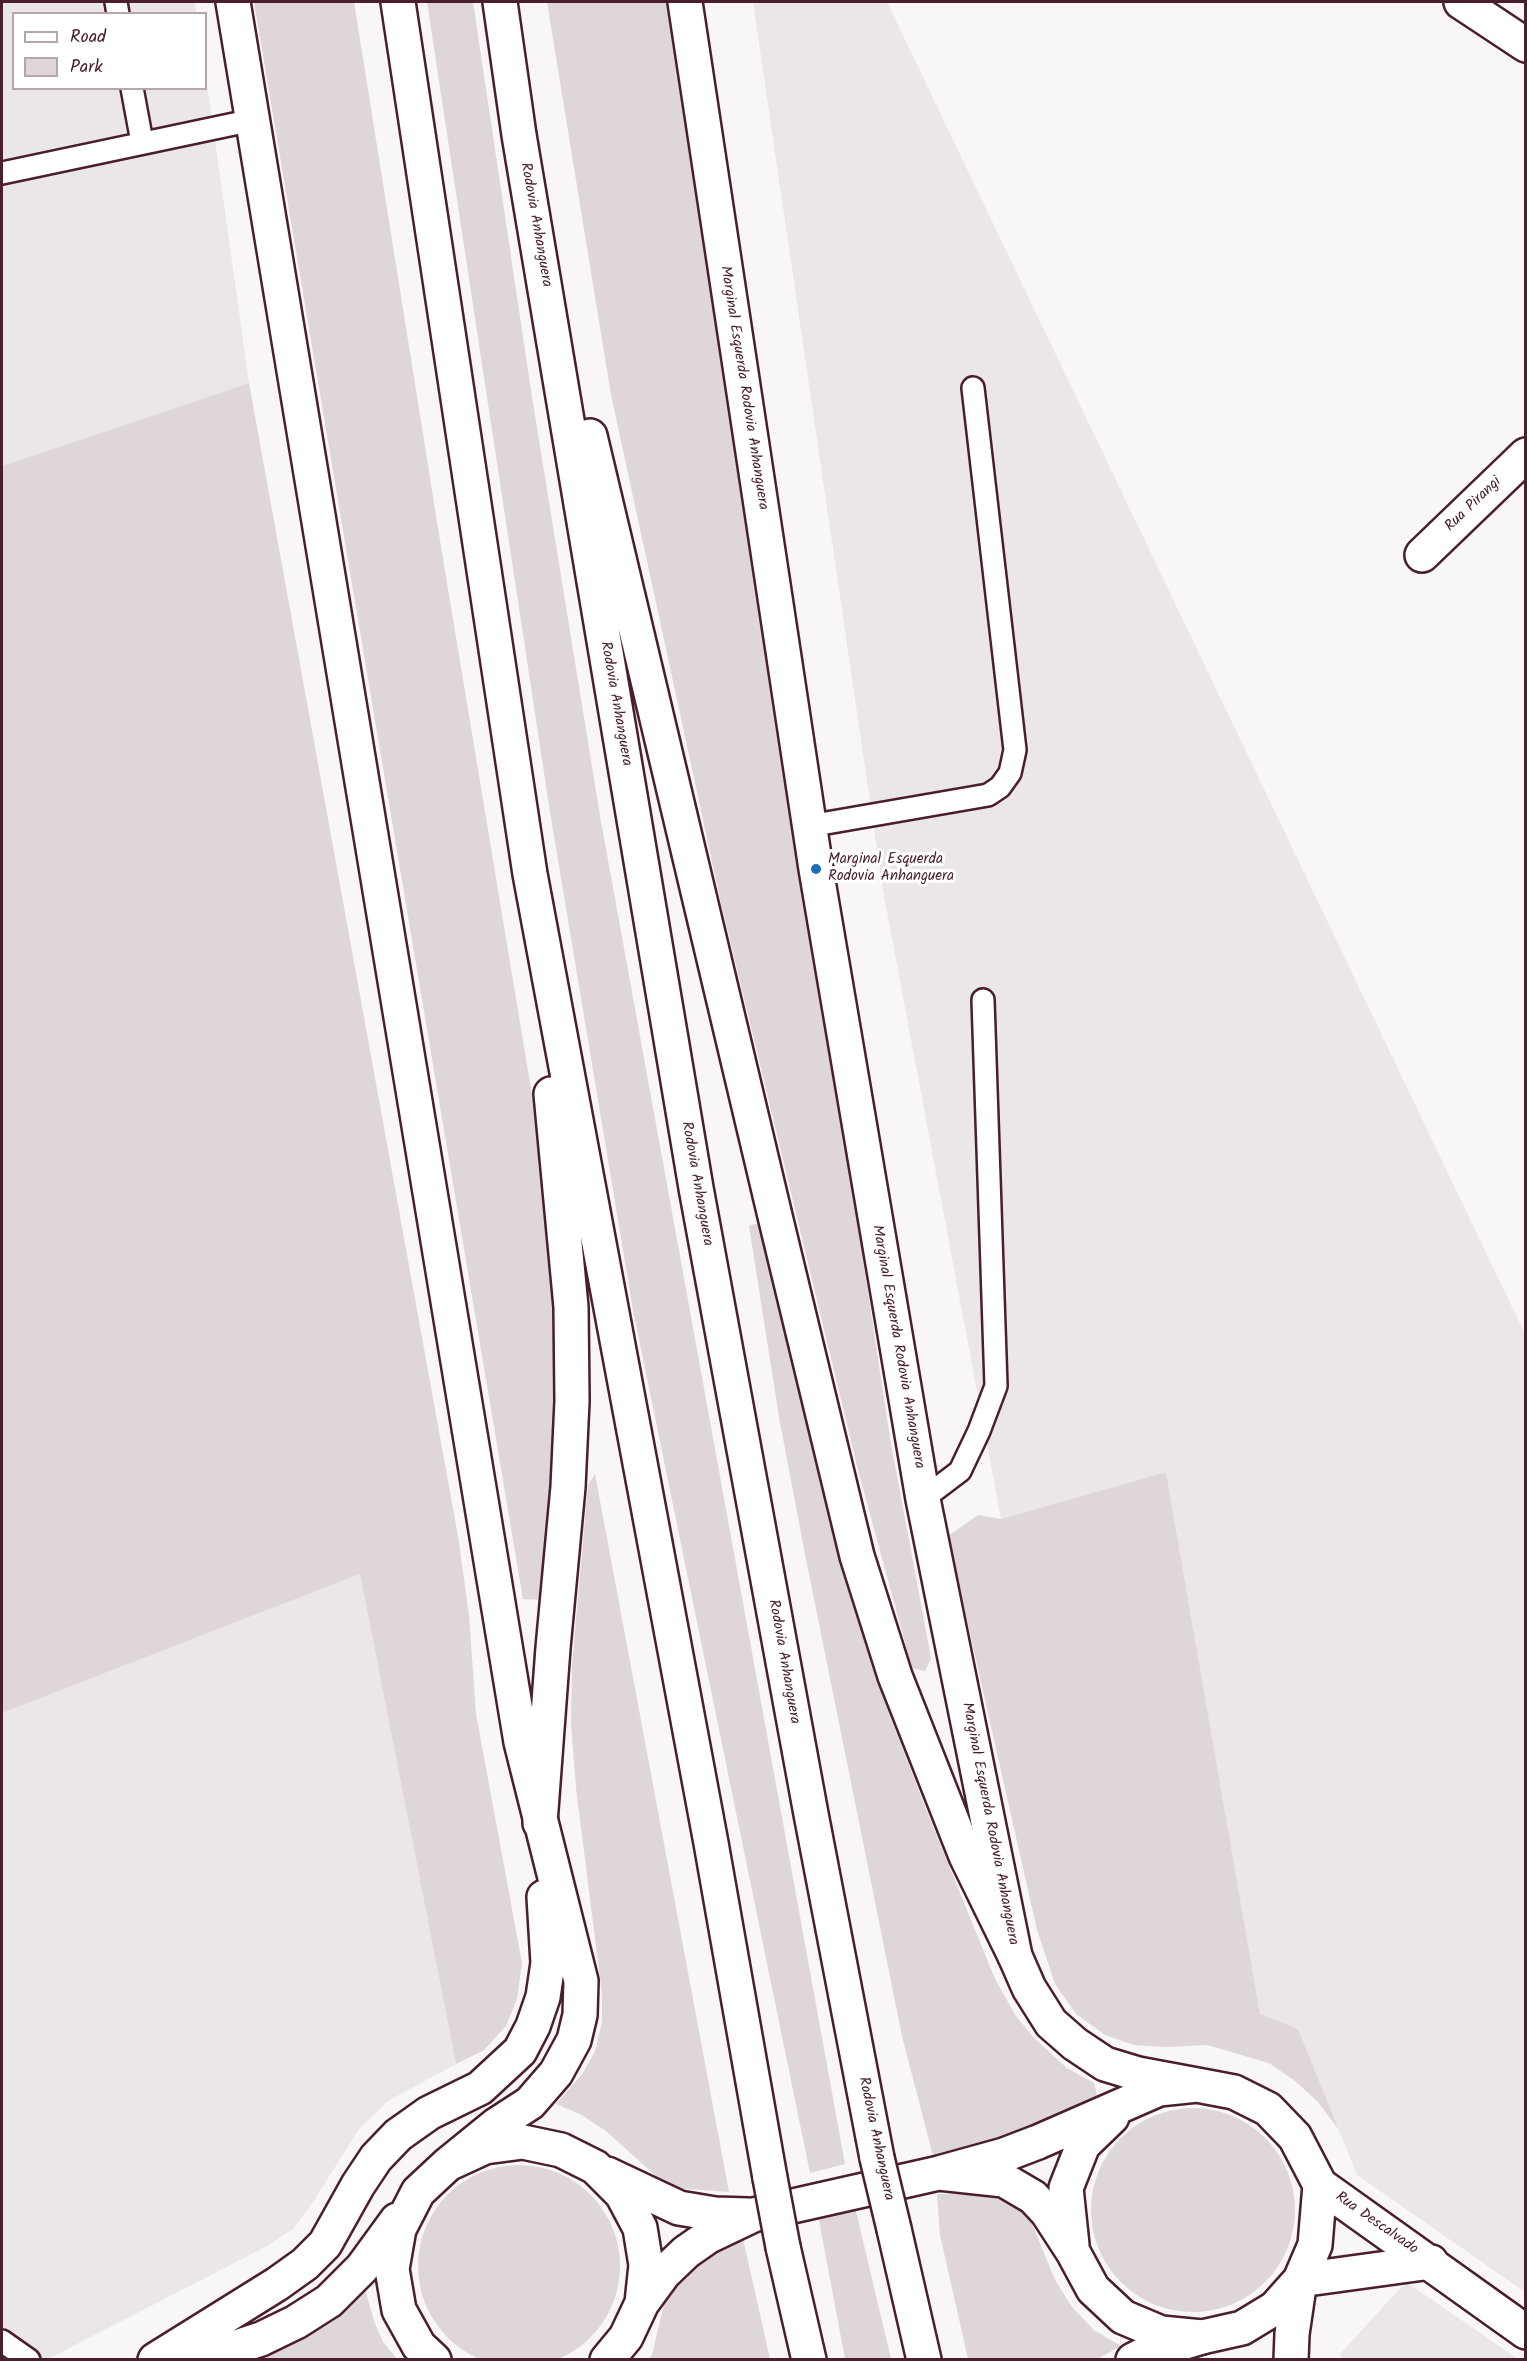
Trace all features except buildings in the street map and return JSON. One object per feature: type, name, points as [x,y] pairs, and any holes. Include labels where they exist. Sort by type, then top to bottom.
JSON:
[{"type":"main road","points":[[197,2360],[261,2339],[296,2322],[329,2301],[362,2268],[418,2192],[496,2125],[530,2103],[556,2073],[574,2040],[580,2015],[581,1982],[521,1742],[233,2]]},
{"type":"main road","points":[[398,2],[530,874],[709,1831],[770,2178],[809,2360]]},
{"type":"main road","name":"Rodovia Anhanguera","points":[[500,2],[519,135],[696,1188],[813,1826],[878,2158],[924,2360]]},
{"type":"main road","name":"Marginal Esquerda Rodovia Anhanguera","points":[[685,2],[810,826],[923,1499],[1016,1956],[1029,1988],[1052,2023],[1075,2044],[1104,2064],[1138,2074],[1234,2092],[1268,2109],[1295,2137],[1320,2185]]},
{"type":"main road","points":[[1461,2],[1526,45]]},
{"type":"main road","points":[[519,135],[857,1556],[895,1676],[966,1856],[1016,1956]]},
{"type":"main road","name":"Rua Pirangi","points":[[1422,555],[1526,455]]},
{"type":"main road","points":[[154,2360],[277,2284],[305,2264],[325,2244],[376,2158],[398,2135],[429,2114],[480,2088],[520,2051],[533,2026],[543,1996],[548,1963],[540,1823],[568,1488],[572,1401],[571,1307],[530,874]]},
{"type":"main road","points":[[607,2360],[626,2337],[642,2303],[664,2272],[686,2252],[709,2236],[753,2215],[939,2173],[1004,2155],[1159,2090],[1197,2085]]},
{"type":"main road","points":[[1073,2252],[1066,2188],[1083,2145],[1122,2107]]},
{"type":"main road","points":[[448,2164],[486,2147],[523,2142],[561,2150],[679,2208],[715,2214],[753,2215]]},
{"type":"main road","points":[[595,2167],[622,2194],[640,2228],[646,2265],[642,2303]]},
{"type":"main road","points":[[939,2173],[1004,2180],[1033,2197],[1047,2212],[1073,2252],[1093,2289],[1123,2317],[1161,2334],[1202,2337]]},
{"type":"main road","points":[[1291,2360],[1292,2334],[1300,2280],[1316,2245],[1320,2185]]},
{"type":"main road","name":"Rua Descalvado","points":[[1320,2185],[1526,2332]]},
{"type":"main road","points":[[418,2192],[399,2229],[392,2269],[399,2310],[419,2346],[434,2360]]},
{"type":"main road","name":"Rua Descalvado","points":[[1300,2280],[1431,2262]]},
{"type":"main road","points":[[1133,2360],[1145,2354],[1202,2337],[1242,2328],[1275,2308],[1300,2280]]},
{"type":"lane","points":[[132,90],[142,142]]},
{"type":"lane","points":[[2,173],[253,120]]},
{"type":"lane","points":[[810,826],[988,795],[1000,787],[1010,772],[1015,750],[973,388]]},
{"type":"lane","points":[[923,1499],[960,1471],[979,1431],[996,1386],[983,1000]]},
{"type":"lane","points":[[2,2341],[29,2360]]},
{"type":"shaded area","points":[[2,2],[195,2],[196,12],[12,12],[12,90],[207,90],[207,84],[249,383],[2,466]]},
{"type":"shaded area","points":[[753,2],[887,2],[1525,1334],[1525,2292],[1357,2175],[1298,2029],[1260,2015],[1166,1472],[1001,1519],[883,890]]},
{"type":"shaded area","points":[[360,1574],[456,2064],[388,2101],[359,2129],[313,2202],[293,2229],[267,2246],[48,2359],[2,2360],[2,1713]]},
{"type":"shaded area","points":[[1406,2282],[1518,2359],[1342,2359],[1340,2354]]},
{"type":"green space","points":[[254,2],[354,2],[442,553],[545,1173],[555,1275],[557,1358],[556,1445],[541,1600],[523,1599]]},
{"type":"green space","points":[[427,2],[473,2],[532,397],[600,816],[845,2164],[810,2173],[633,1310],[550,812]]},
{"type":"green space","points":[[547,2],[673,2],[890,1438],[931,1658],[925,1671],[912,1668],[859,1474],[721,903],[611,395]]},
{"type":"green space","points":[[249,383],[458,1536],[469,1615],[476,1714],[522,1963],[517,1999],[506,2026],[484,2050],[456,2064],[360,1574],[2,1713],[2,466]]},
{"type":"green space","points":[[758,1223],[851,1587],[886,1705],[924,1804],[995,1979],[1016,2016],[1034,2038],[1067,2068],[1094,2083],[1097,2095],[1024,2132],[995,2142],[933,2156],[902,2036],[779,1417],[749,1226]]},
{"type":"green space","points":[[1166,1472],[1260,2014],[1298,2029],[1339,2130],[1318,2102],[1295,2081],[1269,2063],[1207,2045],[1165,2047],[1134,2045],[1105,2035],[1076,2014],[1055,1984],[1037,1930],[948,1536],[978,1515],[1001,1519]]},
{"type":"green space","points":[[595,1474],[729,2192],[674,2188],[658,2178],[606,2131],[580,2114],[556,2104],[583,2073],[595,2051],[602,2023],[602,1994],[576,1788],[571,1723],[572,1665],[588,1485]]},
{"type":"green space","points":[[1183,2108],[1203,2108],[1232,2115],[1258,2131],[1272,2145],[1288,2171],[1295,2210],[1288,2249],[1272,2275],[1258,2289],[1223,2308],[1203,2312],[1183,2312],[1154,2305],[1128,2289],[1114,2275],[1095,2240],[1091,2220],[1091,2200],[1098,2171],[1114,2145],[1128,2131],[1163,2112]]},
{"type":"green space","points":[[509,2165],[529,2165],[558,2172],[591,2194],[613,2227],[620,2256],[620,2276],[616,2295],[603,2322],[591,2338],[567,2355],[551,2362],[487,2362],[463,2350],[447,2338],[430,2314],[425,2305],[418,2276],[418,2256],[425,2227],[447,2194],[480,2172]]},
{"type":"green space","points":[[937,2194],[998,2195],[1017,2204],[1028,2214],[1055,2280],[1072,2307],[1094,2330],[1121,2346],[1097,2359],[968,2359],[940,2235]]},
{"type":"green space","points":[[855,2207],[891,2359],[845,2359],[818,2215]]},
{"type":"green space","points":[[743,2239],[770,2359],[648,2360],[652,2355],[665,2300],[679,2279],[695,2262],[736,2240]]},
{"type":"green space","points":[[365,2289],[383,2342],[397,2359],[250,2360],[334,2321]]},
{"type":"place","name":"Marginal Esquerda Rodovia Anhanguera","points":[[816,869]]}]
